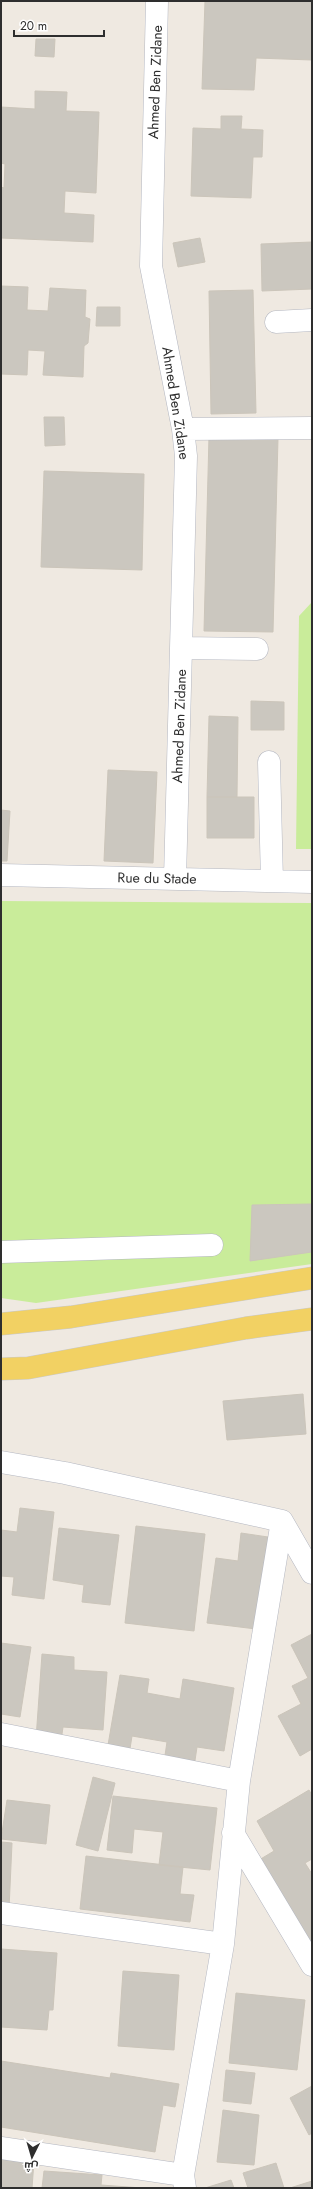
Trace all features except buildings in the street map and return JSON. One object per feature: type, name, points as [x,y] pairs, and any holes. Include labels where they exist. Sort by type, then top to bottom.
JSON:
[{"type":"main road","points":[[1,1324],[71,1317],[312,1278]]},
{"type":"main road","points":[[1,1369],[28,1368],[246,1328],[312,1319]]},
{"type":"street","name":"Ahmed Ben Zidane","points":[[157,1],[151,266],[183,430],[186,456],[175,879]]},
{"type":"street","points":[[276,322],[312,320]]},
{"type":"street","points":[[183,430],[312,428]]},
{"type":"street","points":[[181,648],[257,649]]},
{"type":"street","points":[[269,762],[272,881]]},
{"type":"street","name":"Rue du Stade","points":[[1,875],[312,882]]},
{"type":"street","points":[[1,1252],[212,1245]]},
{"type":"street","points":[[1,1462],[65,1473],[282,1521],[312,1573]]},
{"type":"street","points":[[1,2148],[184,2181],[222,1944],[239,1781],[282,1521]]},
{"type":"street","points":[[1,1734],[239,1781]]},
{"type":"street","points":[[233,1833],[312,1965]]},
{"type":"street","points":[[1,1913],[222,1944]]},
{"type":"green space","points":[[312,602],[312,849],[296,849],[299,616]]},
{"type":"green space","points":[[1,901],[312,903],[312,1264],[36,1303],[1,1298]]}]
